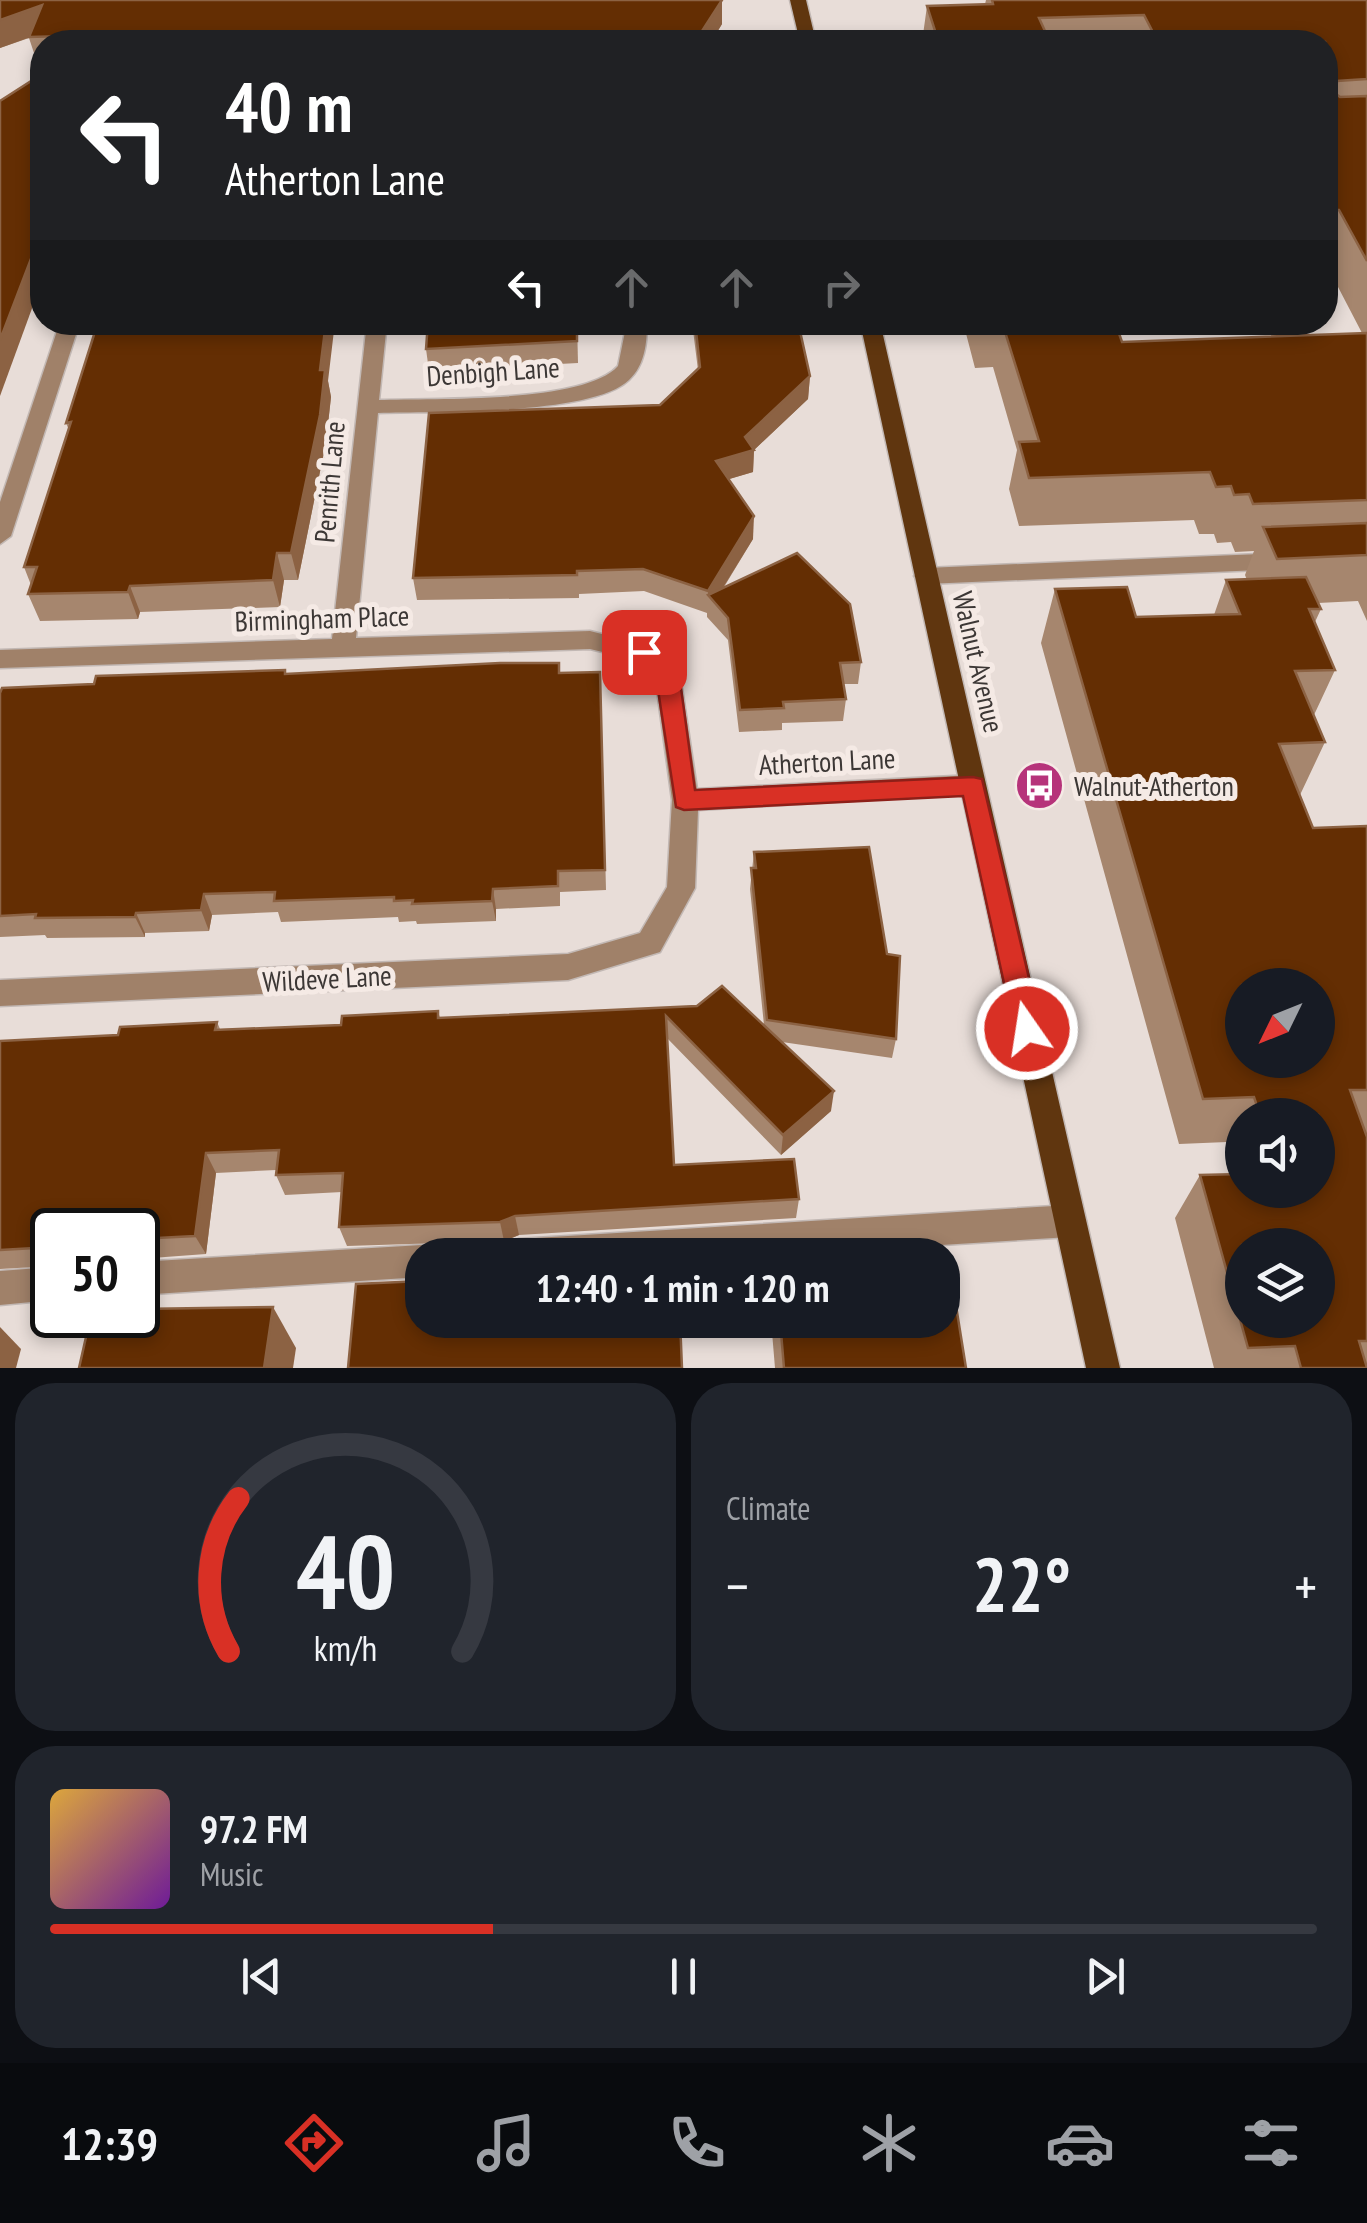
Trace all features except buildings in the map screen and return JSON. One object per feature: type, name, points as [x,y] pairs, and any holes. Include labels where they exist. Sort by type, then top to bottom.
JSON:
[{"type":"main road","points":[[798,0],[805,30]]},
{"type":"main road","name":"Walnut Avenue","points":[[873,335],[1103,1368]]},
{"type":"street","points":[[0,536],[66,335]]},
{"type":"street","name":"Penrith Lane","points":[[344,647],[376,335]]},
{"type":"street","name":"Denbigh Lane","points":[[366,407],[569,394],[600,388],[620,378],[632,360],[635,335]]},
{"type":"street","points":[[926,576],[1309,560]]},
{"type":"street","name":"Birmingham Place","points":[[0,659],[590,640],[644,652],[669,688],[684,800]]},
{"type":"street","name":"Atherton Lane","points":[[684,800],[973,786]]},
{"type":"street","name":"Wildeve Lane","points":[[0,992],[568,967],[650,943],[681,888],[684,800]]},
{"type":"street","points":[[794,1238],[1070,1221]]},
{"type":"street","points":[[160,1278],[405,1262]]},
{"type":"street","points":[[0,1288],[30,1286]]},
{"type":"place","name":"Walnut-Atherton","points":[[1039,785]]},
{"type":"route","points":[[644,652],[669,688],[684,800],[973,786],[1027,1029]]}]
